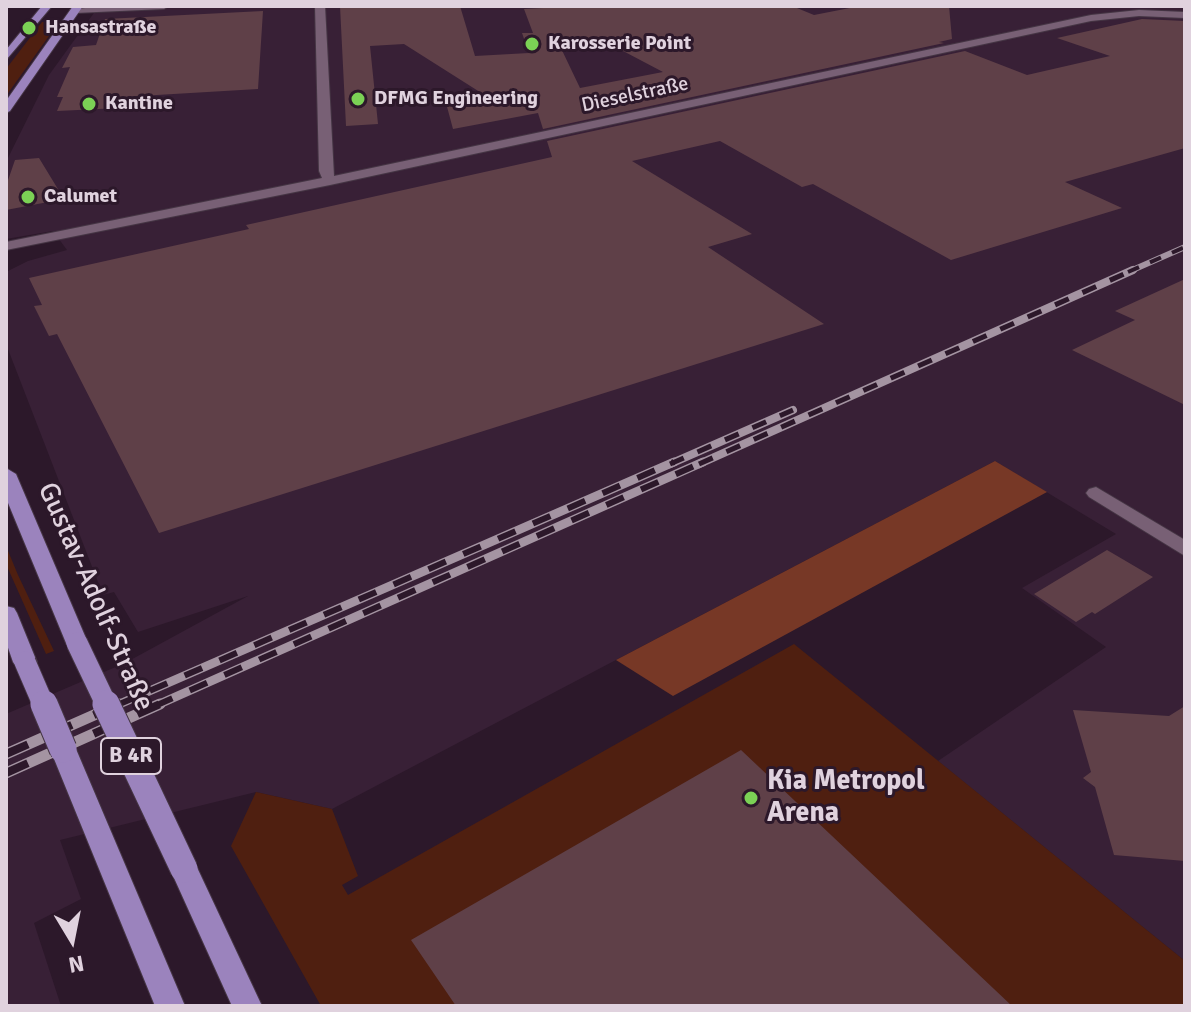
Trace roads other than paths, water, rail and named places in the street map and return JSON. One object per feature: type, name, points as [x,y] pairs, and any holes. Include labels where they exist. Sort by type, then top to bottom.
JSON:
[{"type":"main road","points":[[6,57],[47,6]]},
{"type":"main road","points":[[6,109],[77,8],[56,6]]},
{"type":"main road","name":"Gustav-Adolf-Straße","points":[[6,474],[77,643],[247,1006]]},
{"type":"main road","name":"B 4R","points":[[6,613],[170,1006]]},
{"type":"street","points":[[77,8],[164,6]]},
{"type":"street","points":[[320,6],[326,171],[330,181]]},
{"type":"street","name":"Dieselstraße","points":[[6,254],[94,230],[1091,18],[1139,13],[1185,15]]},
{"type":"street","points":[[1096,493],[1185,549]]},
{"type":"railway","points":[[1128,272],[1185,247]]},
{"type":"railway","points":[[699,464],[1133,270]]},
{"type":"railway","points":[[670,464],[793,410]]},
{"type":"railway","points":[[115,706],[674,462]]},
{"type":"railway","points":[[155,706],[703,462]]},
{"type":"railway","points":[[6,754],[119,704]]},
{"type":"railway","points":[[6,773],[160,704]]},
{"type":"place","name":"Hansastraße","points":[[29,28]]},
{"type":"place","name":"Karosserie Point","points":[[532,44]]},
{"type":"place","name":"DFMG Engineering","points":[[358,99]]},
{"type":"place","name":"Kantine","points":[[89,104]]},
{"type":"place","name":"Calumet","points":[[28,197]]},
{"type":"place","name":"Kia Metropol Arena","points":[[751,798]]}]
